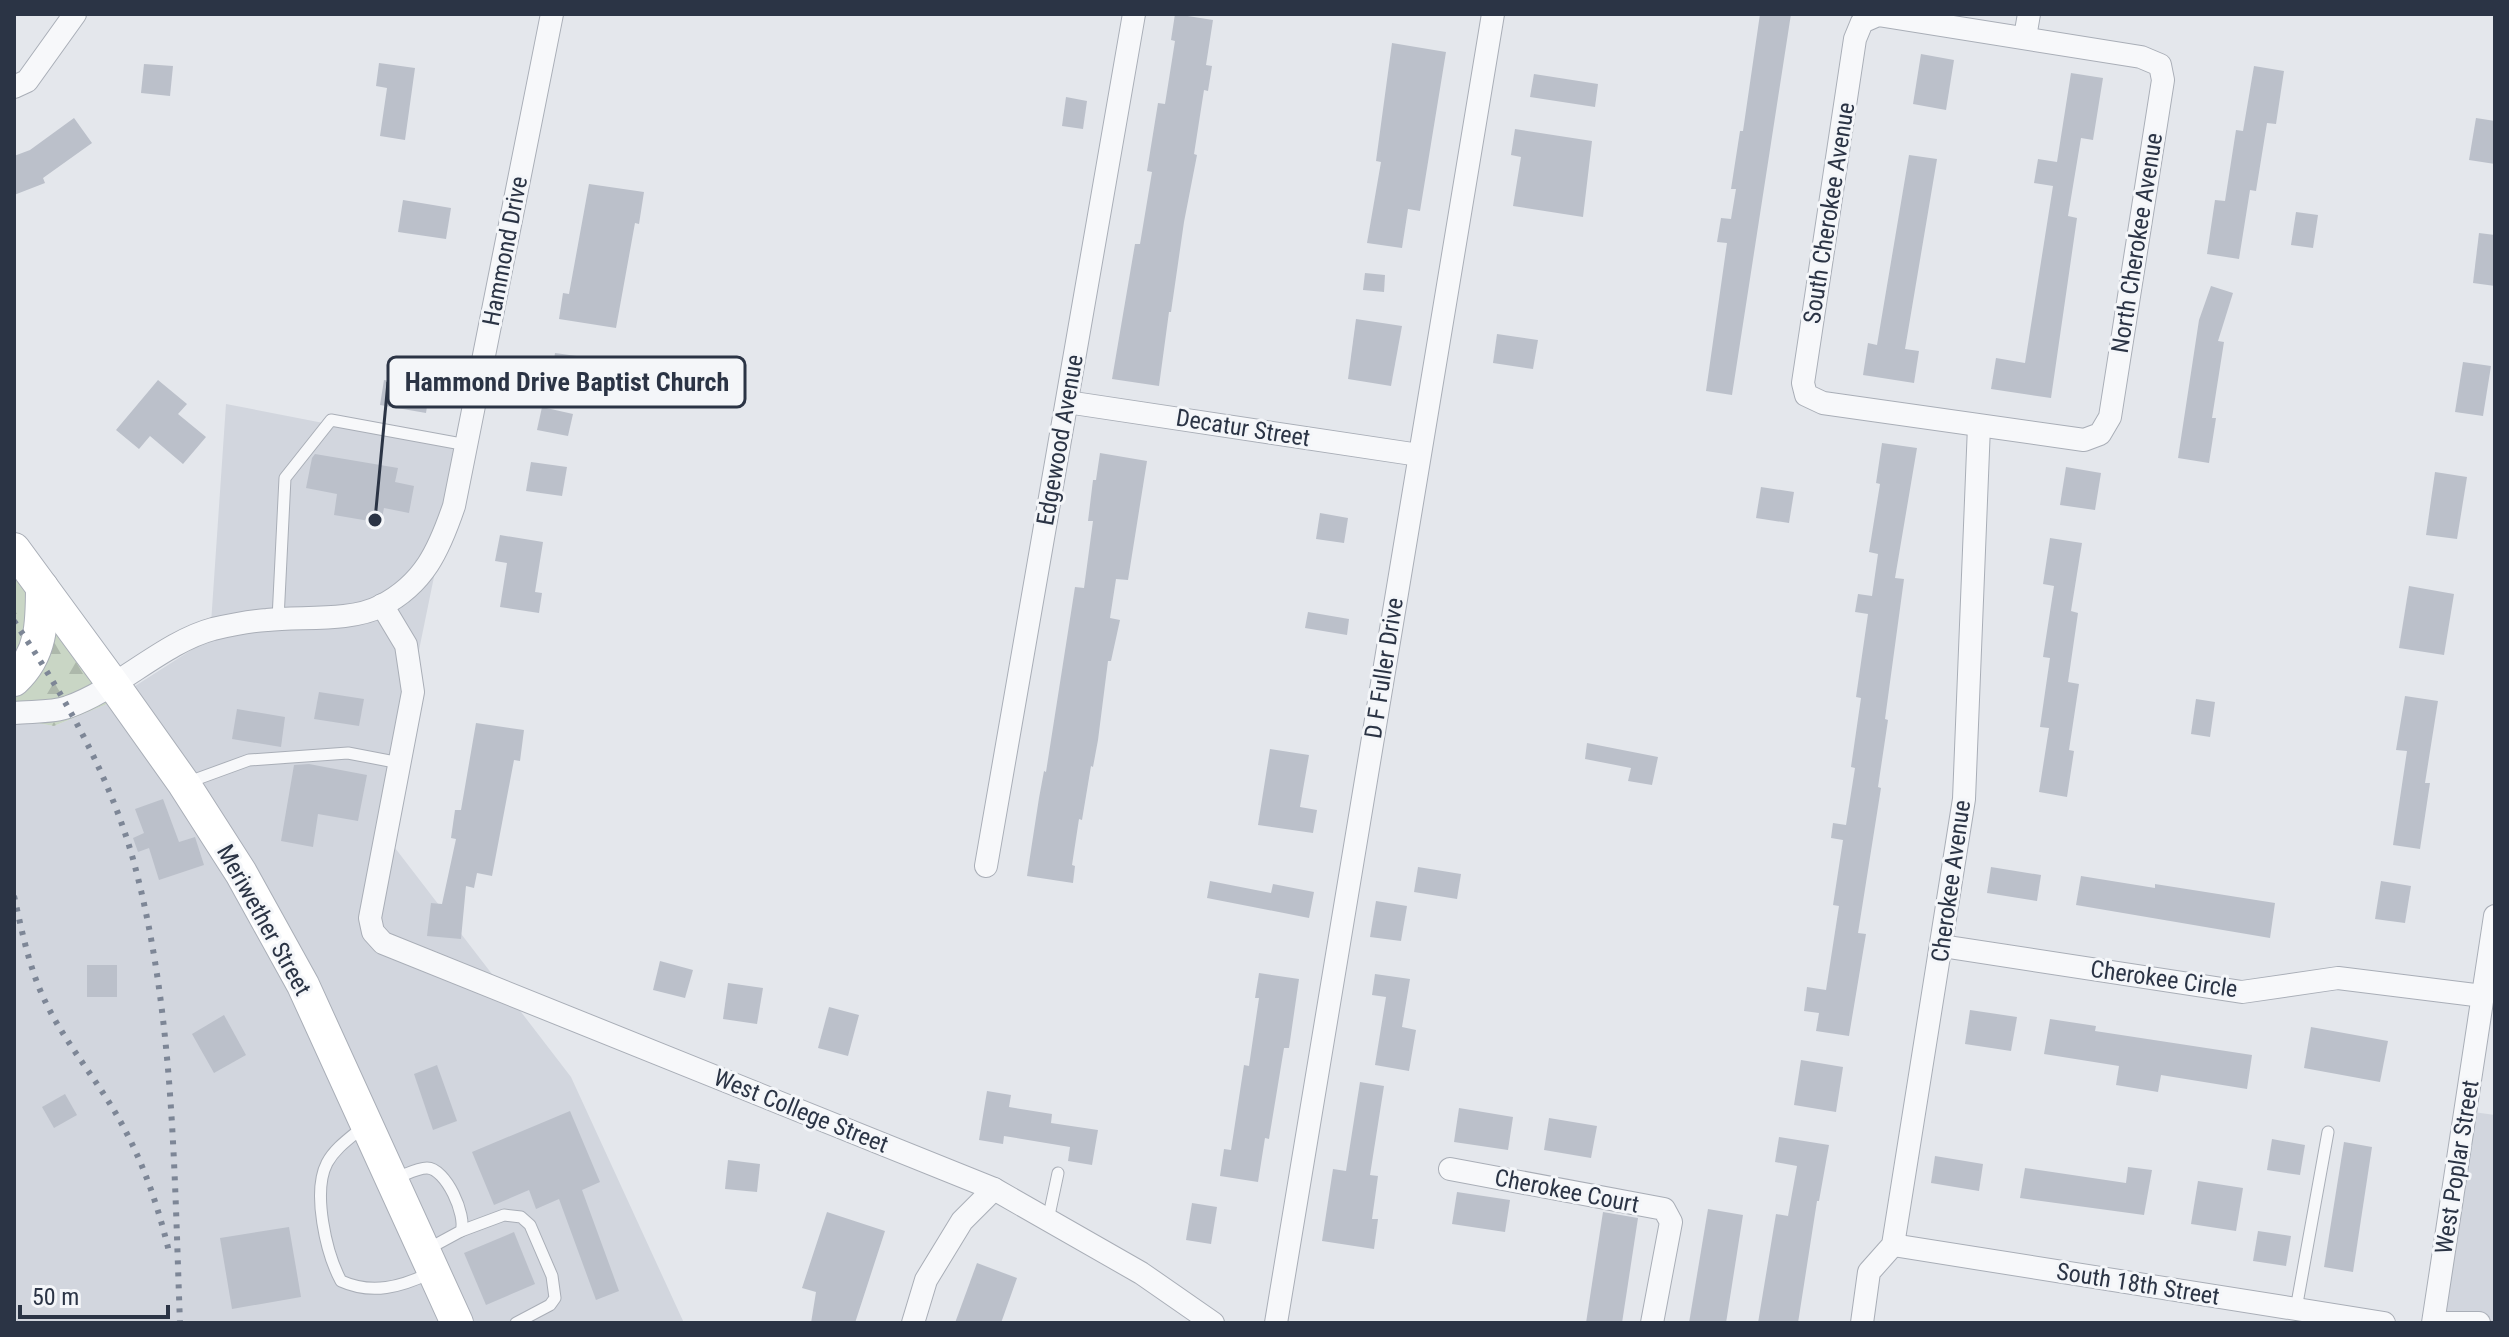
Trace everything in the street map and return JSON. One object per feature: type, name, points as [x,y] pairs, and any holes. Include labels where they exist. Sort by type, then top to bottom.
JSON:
[{"type":"street","points":[[14,87],[27,81],[75,14]]},
{"type":"street","name":"Hammond Drive","points":[[14,713],[67,708],[113,684],[163,652],[209,630],[278,619],[345,615],[382,605],[422,574],[441,545],[454,506],[552,14]]},
{"type":"street","name":"Edgewood Avenue","points":[[986,866],[1134,14]]},
{"type":"street","name":"D F Fuller Drive","points":[[1276,1323],[1493,14]]},
{"type":"street","points":[[2025,37],[2029,14]]},
{"type":"street","name":"South Cherokee Avenue","points":[[1979,426],[1823,403],[1806,395],[1803,383],[1855,39],[1862,22],[1878,15],[2025,37]]},
{"type":"street","name":"North Cherokee Avenue","points":[[1979,426],[2084,440],[2100,434],[2110,417],[2163,80],[2160,65],[2141,57],[2025,37]]},
{"type":"street","name":"Decatur Street","points":[[1067,402],[1419,455]]},
{"type":"street","name":"Cherokee Avenue","points":[[1862,1323],[1869,1272],[1893,1245],[1964,799],[1979,426]]},
{"type":"street","name":"Meriwether Street","points":[[14,549],[184,784],[241,873],[303,985],[457,1323]]},
{"type":"street","points":[[14,680],[24,670],[39,641],[42,587]]},
{"type":"street","points":[[382,605],[406,645],[413,692],[400,763]]},
{"type":"street","name":"West College Street","points":[[400,763],[370,918],[373,932],[383,943],[994,1189],[1141,1273],[1213,1323]]},
{"type":"street","name":"West Poplar Street","points":[[2433,1323],[2495,916]]},
{"type":"street","name":"Cherokee Circle","points":[[1942,946],[2242,992],[2338,978],[2483,996]]},
{"type":"street","name":"Cherokee Court","points":[[1450,1169],[1664,1209],[1671,1222],[1652,1323]]},
{"type":"street","points":[[913,1323],[926,1280],[962,1221],[994,1189]]},
{"type":"street","name":"South 18th Street","points":[[1893,1245],[2384,1323]]},
{"type":"street","points":[[2441,1323],[2479,1323]]},
{"type":"lane","points":[[278,619],[285,478],[331,420],[467,445]]},
{"type":"lane","points":[[184,784],[249,760],[348,753],[400,763]]},
{"type":"lane","points":[[366,1124],[336,1150],[326,1165],[319,1200],[335,1270],[341,1281],[369,1289],[413,1281],[461,1231],[504,1215],[521,1217],[530,1225],[552,1276],[555,1298],[550,1305],[516,1323]]},
{"type":"lane","points":[[2296,1309],[2328,1132]]},
{"type":"lane","points":[[392,1180],[428,1168],[442,1175],[463,1218],[461,1231]]},
{"type":"lane","points":[[1048,1220],[1058,1173]]},
{"type":"shaded area","points":[[226,404],[457,449],[382,831],[571,1077],[684,1323],[14,1323],[14,719],[54,726],[107,704],[210,638]]},
{"type":"shaded area","points":[[2466,1111],[2495,1115],[2495,1323],[2433,1314]]},
{"type":"green space","points":[[14,559],[31,577],[107,704],[54,726],[14,719]]},
{"type":"building","points":[[1175,14],[1213,20],[1206,65],[1212,66],[1208,91],[1204,90],[1194,154],[1197,155],[1159,386],[1112,379],[1135,244],[1140,244],[1152,172],[1147,171],[1158,103],[1165,104],[1175,41],[1171,40]]},
{"type":"building","points":[[1760,14],[1791,14],[1732,395],[1706,391],[1727,243],[1717,242],[1721,218],[1731,219],[1736,189],[1731,189]]},
{"type":"building","points":[[1392,43],[1446,52],[1420,211],[1408,209],[1402,248],[1367,243],[1381,162],[1376,161]]},
{"type":"building","points":[[1921,54],[1954,60],[1946,110],[1913,104]]},
{"type":"building","points":[[379,63],[415,68],[405,140],[380,136],[387,88],[376,86]]},
{"type":"building","points":[[144,64],[173,66],[170,96],[141,93]]},
{"type":"building","points":[[2254,66],[2284,71],[2276,124],[2267,123],[2256,191],[2250,190],[2239,259],[2207,254],[2215,200],[2225,201],[2236,130],[2243,131]]},
{"type":"building","points":[[2071,73],[2103,78],[2093,140],[2081,138],[2068,216],[2077,218],[2051,398],[1991,389],[1996,358],[2025,363],[2053,186],[2034,183],[2038,159],[2057,162]]},
{"type":"building","points":[[1534,74],[1598,84],[1595,107],[1530,97]]},
{"type":"building","points":[[1066,97],[1087,101],[1083,129],[1062,126]]},
{"type":"building","points":[[74,118],[92,143],[43,178],[45,183],[14,195],[14,156],[30,150]]},
{"type":"building","points":[[2476,118],[2495,121],[2495,164],[2469,160]]},
{"type":"building","points":[[1515,129],[1592,141],[1583,217],[1513,206],[1521,157],[1511,155]]},
{"type":"building","points":[[1909,155],[1937,159],[1905,349],[1919,351],[1914,383],[1863,375],[1868,343],[1877,345]]},
{"type":"building","points":[[589,184],[644,192],[639,224],[635,223],[616,328],[559,319],[563,293],[569,294]]},
{"type":"building","points":[[403,200],[451,208],[446,239],[398,232]]},
{"type":"building","points":[[2296,212],[2318,215],[2313,248],[2291,245]]},
{"type":"building","points":[[2479,233],[2495,235],[2495,286],[2473,283]]},
{"type":"building","points":[[1365,273],[1385,275],[1384,292],[1363,290]]},
{"type":"building","points":[[2211,286],[2233,293],[2218,341],[2224,342],[2212,418],[2216,418],[2209,463],[2178,458],[2199,320]]},
{"type":"building","points":[[1356,319],[1402,326],[1391,386],[1348,379]]},
{"type":"building","points":[[1497,334],[1538,340],[1533,369],[1493,363]]},
{"type":"building","points":[[555,353],[591,358],[586,384],[551,379]]},
{"type":"building","points":[[2463,362],[2491,366],[2483,416],[2455,412]]},
{"type":"building","points":[[158,380],[187,404],[178,414],[206,437],[183,464],[150,436],[139,449],[116,430]]},
{"type":"building","points":[[384,380],[430,387],[426,413],[380,405]]},
{"type":"building","points":[[542,407],[573,414],[568,436],[537,430]]},
{"type":"building","points":[[1882,443],[1917,448],[1895,578],[1904,579],[1885,719],[1888,720],[1878,787],[1881,788],[1858,933],[1866,934],[1849,1036],[1816,1031],[1819,1013],[1804,1011],[1807,987],[1826,990],[1839,906],[1833,905],[1843,840],[1831,838],[1833,823],[1846,825],[1855,768],[1851,767],[1861,698],[1856,697],[1868,614],[1855,612],[1858,594],[1872,596],[1878,554],[1869,552],[1880,484],[1876,483]]},
{"type":"building","points":[[1100,453],[1147,461],[1128,580],[1116,579],[1110,618],[1120,620],[1111,661],[1108,661],[1098,740],[1082,820],[1079,819],[1072,865],[1075,866],[1073,883],[1027,876],[1075,587],[1084,588],[1093,521],[1088,521]]},
{"type":"building","points":[[315,454],[398,468],[395,482],[414,486],[409,513],[384,508],[381,523],[334,515],[337,494],[306,488]]},
{"type":"building","points":[[531,462],[567,467],[562,496],[526,491]]},
{"type":"building","points":[[2066,467],[2101,473],[2095,510],[2060,505]]},
{"type":"building","points":[[2435,472],[2467,477],[2457,539],[2426,535]]},
{"type":"building","points":[[1761,487],[1794,492],[1789,523],[1756,518]]},
{"type":"building","points":[[1320,513],[1348,518],[1344,543],[1316,539]]},
{"type":"building","points":[[500,535],[543,542],[535,592],[542,593],[539,613],[500,607],[507,563],[495,561]]},
{"type":"building","points":[[2050,538],[2082,543],[2071,611],[2078,613],[2068,682],[2079,684],[2069,750],[2074,751],[2067,797],[2039,792],[2049,728],[2040,727],[2050,658],[2043,657],[2054,586],[2043,584]]},
{"type":"building","points":[[2409,586],[2454,594],[2444,655],[2399,648]]},
{"type":"building","points":[[1308,612],[1349,619],[1347,635],[1305,628]]},
{"type":"building","points":[[319,692],[364,699],[359,726],[314,719]]},
{"type":"building","points":[[2405,696],[2438,701],[2425,783],[2430,783],[2420,849],[2393,845],[2407,751],[2396,750]]},
{"type":"building","points":[[2196,699],[2215,702],[2210,737],[2191,734]]},
{"type":"building","points":[[237,709],[285,717],[281,747],[232,739]]},
{"type":"building","points":[[476,723],[524,730],[520,761],[514,760],[492,876],[477,873],[474,888],[466,886],[461,939],[427,936],[431,903],[442,904],[456,839],[451,838],[455,810],[461,810]]},
{"type":"building","points":[[1587,743],[1658,757],[1652,785],[1628,781],[1631,768],[1585,759]]},
{"type":"building","points":[[1270,749],[1309,755],[1300,807],[1317,810],[1313,833],[1258,825]]},
{"type":"building","points":[[309,764],[367,775],[358,821],[318,814],[313,847],[281,841],[294,765]]},
{"type":"building","points":[[163,799],[179,842],[195,837],[204,865],[159,880],[149,848],[138,852],[133,838],[144,833],[135,809]]},
{"type":"building","points":[[1418,867],[1461,874],[1457,899],[1414,892]]},
{"type":"building","points":[[1991,867],[2041,875],[2037,901],[1987,893]]},
{"type":"building","points":[[2081,876],[2275,903],[2270,938],[2076,905]]},
{"type":"building","points":[[1210,881],[1271,893],[1273,884],[1314,892],[1309,918],[1207,898]]},
{"type":"building","points":[[2381,881],[2411,886],[2405,923],[2375,919]]},
{"type":"building","points":[[1376,901],[1407,906],[1401,941],[1370,937]]},
{"type":"building","points":[[660,961],[693,970],[685,998],[653,990]]},
{"type":"building","points":[[87,965],[117,965],[117,997],[87,997]]},
{"type":"building","points":[[1259,973],[1299,979],[1289,1048],[1284,1048],[1269,1139],[1265,1138],[1258,1182],[1220,1176],[1224,1149],[1231,1150],[1244,1065],[1249,1066],[1259,998],[1255,998]]},
{"type":"building","points":[[1375,974],[1410,979],[1402,1027],[1416,1030],[1409,1071],[1375,1065],[1386,997],[1372,995]]},
{"type":"building","points":[[728,983],[763,988],[757,1024],[723,1019]]},
{"type":"building","points":[[829,1007],[859,1015],[848,1056],[818,1048]]},
{"type":"building","points":[[1970,1010],[2017,1017],[2011,1051],[1965,1044]]},
{"type":"building","points":[[224,1015],[246,1055],[214,1073],[192,1034]]},
{"type":"building","points":[[2050,1019],[2096,1026],[2095,1031],[2252,1055],[2247,1089],[2161,1075],[2158,1092],[2116,1085],[2119,1066],[2044,1054]]},
{"type":"building","points":[[2311,1027],[2388,1041],[2380,1082],[2304,1068]]},
{"type":"building","points":[[1801,1060],[1843,1067],[1836,1112],[1794,1105]]},
{"type":"building","points":[[437,1065],[457,1121],[433,1130],[414,1074]]},
{"type":"building","points":[[1360,1082],[1384,1086],[1370,1175],[1378,1176],[1372,1219],[1378,1219],[1374,1249],[1322,1241],[1333,1169],[1346,1171]]},
{"type":"building","points":[[987,1091],[1011,1095],[1009,1107],[1052,1114],[1051,1123],[1098,1130],[1092,1165],[1068,1161],[1070,1147],[1004,1136],[1003,1144],[979,1140]]},
{"type":"building","points":[[65,1094],[77,1115],[54,1128],[42,1107]]},
{"type":"building","points":[[1459,1108],[1513,1117],[1508,1150],[1454,1142]]},
{"type":"building","points":[[570,1111],[600,1182],[582,1190],[619,1291],[596,1300],[559,1199],[536,1209],[529,1190],[494,1205],[472,1152]]},
{"type":"building","points":[[1549,1118],[1597,1126],[1591,1158],[1544,1150]]},
{"type":"building","points":[[1779,1137],[1829,1145],[1798,1323],[1758,1323],[1776,1214],[1788,1216],[1797,1166],[1775,1162]]},
{"type":"building","points":[[2272,1139],[2305,1145],[2300,1175],[2267,1170]]},
{"type":"building","points":[[2344,1142],[2372,1147],[2353,1272],[2324,1267]]},
{"type":"building","points":[[1935,1156],[1983,1164],[1979,1191],[1931,1183]]},
{"type":"building","points":[[728,1160],[760,1164],[757,1192],[725,1189]]},
{"type":"building","points":[[2128,1167],[2152,1170],[2144,1215],[2020,1198],[2025,1168],[2126,1183]]},
{"type":"building","points":[[2198,1181],[2243,1188],[2236,1231],[2191,1224]]},
{"type":"building","points":[[1457,1192],[1510,1200],[1505,1232],[1452,1224]]},
{"type":"building","points":[[1192,1203],[1217,1207],[1211,1244],[1186,1240]]},
{"type":"building","points":[[1708,1209],[1743,1215],[1726,1323],[1689,1323]]},
{"type":"building","points":[[827,1212],[885,1231],[855,1323],[811,1323],[816,1292],[802,1288]]},
{"type":"building","points":[[1603,1212],[1638,1218],[1622,1323],[1586,1323]]},
{"type":"building","points":[[289,1227],[301,1297],[232,1309],[220,1238]]},
{"type":"building","points":[[2258,1231],[2291,1236],[2286,1266],[2253,1261]]},
{"type":"building","points":[[514,1232],[535,1284],[486,1305],[464,1253]]},
{"type":"building","points":[[977,1263],[1017,1278],[1001,1323],[955,1323]]},
{"type":"railway","points":[[14,621],[67,706],[98,765],[123,827],[147,916],[157,973],[170,1089],[180,1323]]},
{"type":"railway","points":[[14,896],[39,988],[136,1151],[161,1220],[170,1256]]},
{"type":"place","name":"Hammond Drive Baptist Church","points":[[375,520]]}]
